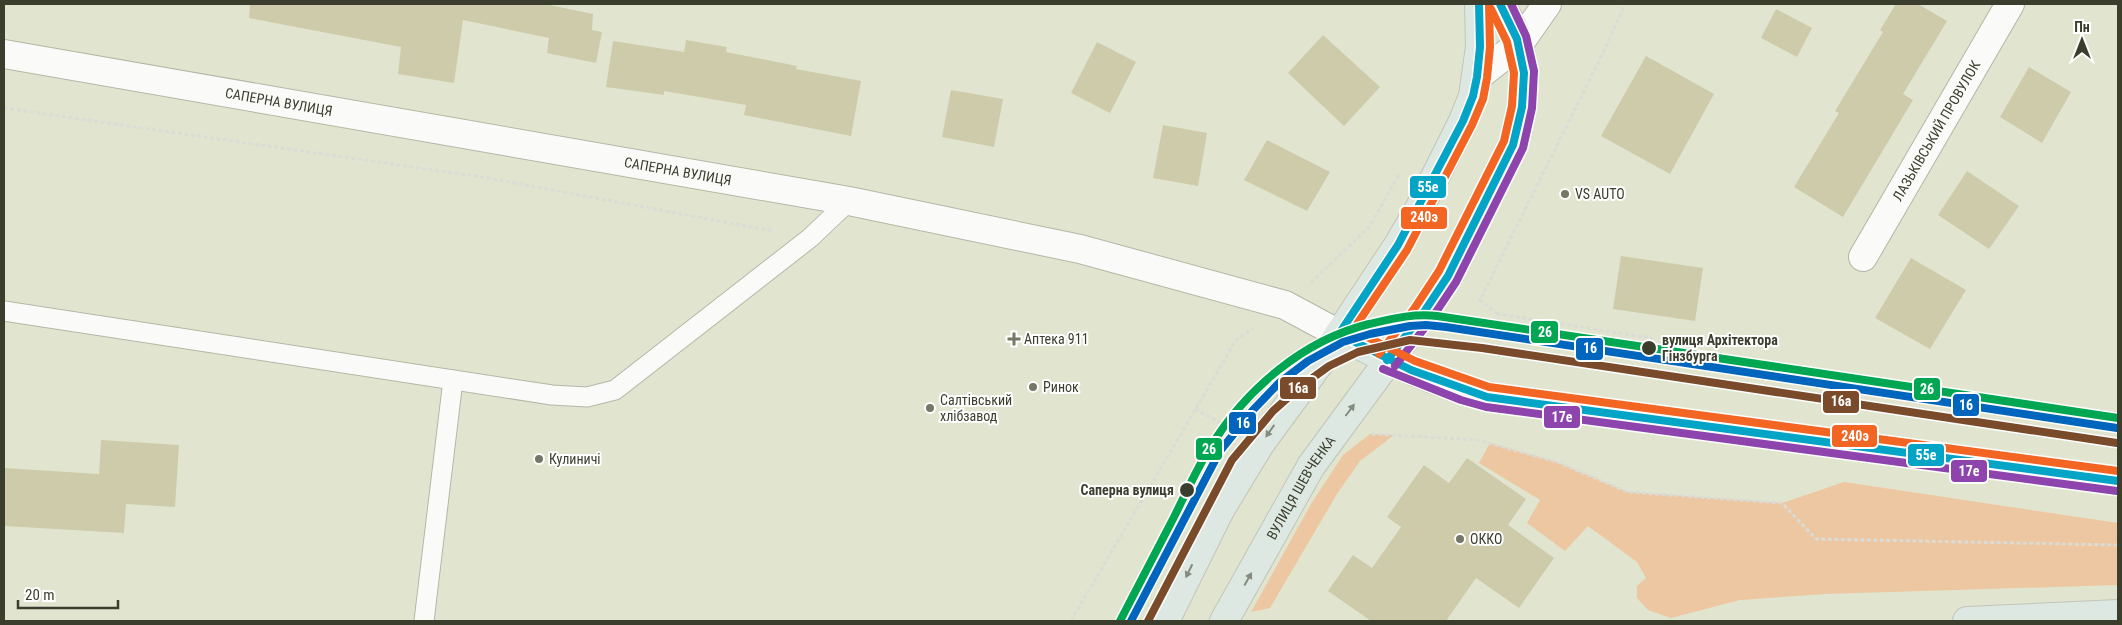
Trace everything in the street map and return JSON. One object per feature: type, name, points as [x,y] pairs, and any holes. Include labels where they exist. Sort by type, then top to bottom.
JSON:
[{"type":"main road","points":[[1165,621],[1220,510],[1260,444],[1324,357],[1398,246],[1419,209],[1463,122],[1473,96],[1480,47],[1479,4]]},
{"type":"main road","name":"ВУЛИЦЯ ШЕВЧЕНКА","points":[[1224,621],[1311,466],[1387,360],[1422,315],[1448,276],[1512,145],[1523,104],[1523,70],[1519,44],[1513,26],[1500,4]]},
{"type":"main road","points":[[1339,334],[1387,360],[1487,398],[2118,481]]},
{"type":"main road","points":[[1967,621],[2118,614]]},
{"type":"street","points":[[1477,77],[1519,44],[1547,4]]},
{"type":"street","name":"ЛАЗЬКІВСЬКИЙ ПРОВУЛОК","points":[[1863,257],[2010,4]]},
{"type":"street","name":"САПЕРНА ВУЛИЦЯ","points":[[4,54],[849,201],[1080,249],[1285,305],[1339,334]]},
{"type":"lane","points":[[4,311],[552,395],[587,398],[615,390],[810,238],[849,201]]},
{"type":"lane","points":[[424,621],[453,380]]},
{"type":"path","points":[[1625,4],[1605,49],[1480,300],[1498,314],[1651,338],[1649,348]]},
{"type":"path","points":[[4,108],[482,177],[810,238]]},
{"type":"path","points":[[1071,621],[1236,340],[1285,305],[1370,226],[1403,166]]},
{"type":"path","points":[[1498,314],[1498,351],[1667,377],[1670,366]]},
{"type":"path","points":[[1196,409],[1240,433]]},
{"type":"path","points":[[1370,434],[1478,440],[1557,462],[1628,492],[1782,503],[1816,539],[2118,545]]},
{"type":"shaded area","points":[[1370,434],[1394,435],[1360,461],[1337,494],[1270,608],[1251,612],[1311,504],[1343,455]]},
{"type":"shaded area","points":[[1490,443],[1557,462],[1628,492],[1782,503],[1844,482],[2118,523],[2118,585],[1826,594],[1740,600],[1671,618],[1648,610],[1637,598],[1637,586],[1646,578],[1637,562],[1588,526],[1565,551],[1527,523],[1540,500],[1479,463]]},
{"type":"building","points":[[250,4],[545,4],[593,14],[592,30],[602,32],[596,63],[547,53],[549,38],[463,20],[454,83],[398,74],[401,47],[249,18]]},
{"type":"building","points":[[1896,4],[1918,4],[1947,21],[1903,94],[1913,100],[1843,217],[1794,187],[1839,113],[1835,111],[1883,32],[1880,30]]},
{"type":"building","points":[[1776,9],[1812,28],[1797,57],[1761,38]]},
{"type":"building","points":[[1323,35],[1380,87],[1344,126],[1288,73]]},
{"type":"building","points":[[686,40],[727,47],[726,52],[797,66],[796,69],[861,81],[851,136],[744,115],[746,105],[664,91],[664,95],[606,87],[613,41],[684,52]]},
{"type":"building","points":[[1097,42],[1136,62],[1110,113],[1071,93]]},
{"type":"building","points":[[1646,56],[1714,94],[1670,174],[1601,136]]},
{"type":"building","points":[[2029,67],[2071,92],[2042,143],[2000,117]]},
{"type":"building","points":[[951,90],[1003,99],[994,147],[942,137]]},
{"type":"building","points":[[1163,125],[1207,133],[1198,186],[1153,178]]},
{"type":"building","points":[[1267,140],[1330,172],[1307,211],[1244,180]]},
{"type":"building","points":[[1967,171],[2019,206],[1989,249],[1938,215]]},
{"type":"building","points":[[1621,256],[1703,268],[1695,321],[1613,309]]},
{"type":"building","points":[[1911,258],[1966,290],[1930,349],[1875,318]]},
{"type":"building","points":[[101,440],[179,445],[175,507],[126,504],[124,533],[4,526],[4,468],[99,474]]},
{"type":"building","name":"ОККО","points":[[1467,458],[1526,499],[1508,525],[1554,558],[1519,608],[1476,578],[1446,621],[1371,621],[1328,591],[1353,555],[1372,568],[1401,527],[1387,517],[1424,465],[1449,483]]},
{"type":"transit line","name":"55е","points":[[1479,4],[1480,47],[1477,77],[1473,96],[1463,121],[1398,245],[1339,334],[1411,370],[1487,397],[2118,481]]},
{"type":"transit line","name":"240э","points":[[1489,4],[1490,47],[1483,99],[1472,125],[1407,250],[1353,330],[1415,361],[1489,387],[2118,471]]},
{"type":"transit line","name":"55е","points":[[1387,360],[1422,315],[1448,276],[1513,145],[1522,107],[1524,73],[1517,39],[1500,4]]},
{"type":"transit line","name":"17е","points":[[1395,366],[1430,321],[1456,282],[1523,148],[1532,108],[1534,71],[1526,36],[1511,4]]},
{"type":"transit line","name":"240э","points":[[1379,354],[1414,309],[1439,271],[1504,141],[1512,106],[1514,73],[1507,42],[1491,9]]},
{"type":"transit line","name":"26","points":[[1120,621],[1201,463],[1225,425],[1241,405],[1279,370],[1322,342],[1345,331],[1394,318],[1420,315],[1437,316],[2118,418]]},
{"type":"transit line","name":"16","points":[[1131,621],[1220,451],[1253,410],[1279,383],[1308,361],[1343,342],[1370,334],[1410,326],[1446,327],[2117,428]]},
{"type":"transit line","name":"16a","points":[[1148,621],[1232,460],[1273,411],[1300,387],[1329,366],[1358,352],[1410,340],[1482,348],[2117,443]]},
{"type":"transit line","name":"17е","points":[[1383,369],[1461,400],[1486,407],[2117,491]]},
{"type":"place","name":"VS AUTO","points":[[1565,194]]},
{"type":"place","name":"Аптека 911","points":[[1014,339]]},
{"type":"place","name":"вулиця Архітектора Гінзбурга","points":[[1649,348]]},
{"type":"place","name":"Ринок","points":[[1033,387]]},
{"type":"place","name":"Салтівський хлібзавод","points":[[930,408]]},
{"type":"place","name":"Кулиничі","points":[[539,459]]},
{"type":"place","name":"Саперна вулиця","points":[[1187,490]]},
{"type":"place","name":"ОККО","points":[[1460,539]]}]
